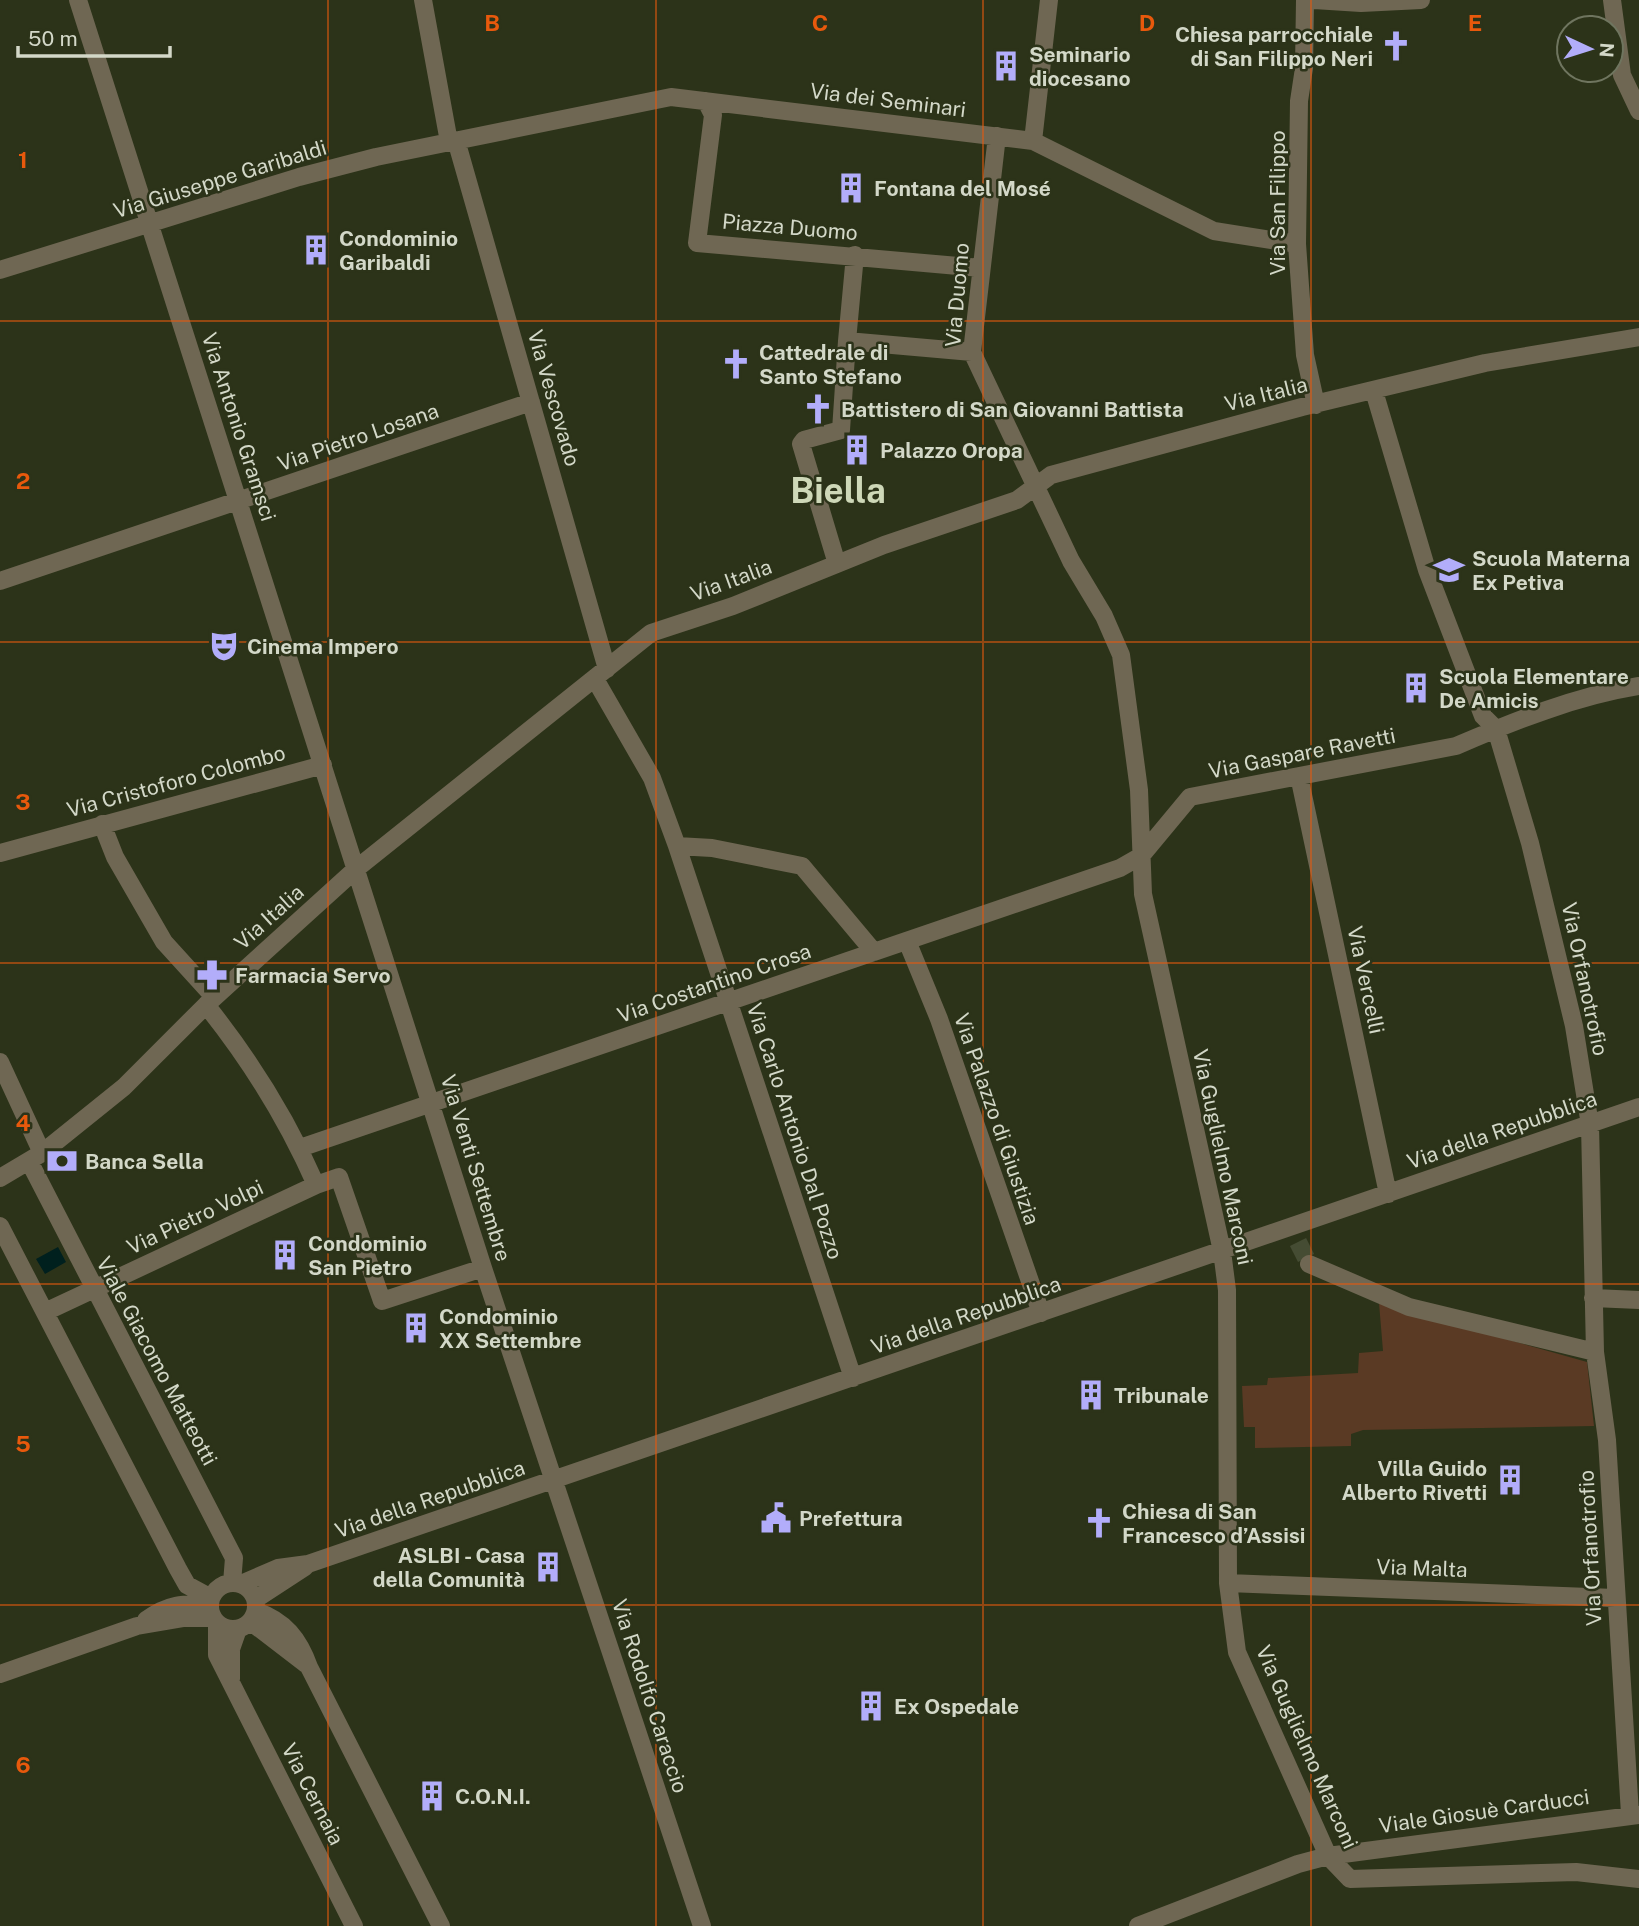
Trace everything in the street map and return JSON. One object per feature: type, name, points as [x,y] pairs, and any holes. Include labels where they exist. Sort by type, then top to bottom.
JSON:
[{"type":"street","name":"Via Antonio Gramsci","points":[[78,0],[356,869]]},
{"type":"street","name":"Via Vescovado","points":[[423,0],[452,141],[531,402],[601,674],[652,778]]},
{"type":"street","points":[[1033,141],[1049,0]]},
{"type":"street","name":"Via San Filippo","points":[[1305,0],[1304,68],[1299,101],[1297,244],[1305,355],[1316,405]]},
{"type":"street","points":[[1314,0],[1420,0]]},
{"type":"street","points":[[1612,0],[1622,75],[1639,111]]},
{"type":"street","name":"Via dei Seminari","points":[[452,141],[671,97],[998,136],[1033,141],[1214,232],[1297,244]]},
{"type":"street","name":"Piazza Duomo","points":[[706,101],[713,115],[697,243],[981,268]]},
{"type":"street","name":"Via Duomo","points":[[998,136],[971,352],[1036,488]]},
{"type":"street","name":"Via Giuseppe Garibaldi","points":[[0,270],[299,177],[376,156],[452,141]]},
{"type":"street","points":[[837,564],[801,444],[804,440],[841,430],[855,255]]},
{"type":"street","name":"Via Italia","points":[[0,1178],[35,1157],[124,1087],[210,1001],[356,869],[651,633],[733,606],[837,564],[1017,500],[1051,475],[1485,363],[1639,337]]},
{"type":"street","points":[[847,341],[971,352]]},
{"type":"street","name":"Via Orfanotrofio","points":[[1374,391],[1427,570],[1483,716],[1496,729],[1531,842],[1574,1026],[1590,1125],[1595,1352],[1606,1440],[1615,1598],[1635,1814]]},
{"type":"street","name":"Via Pietro Losana","points":[[0,581],[240,503],[531,402]]},
{"type":"street","name":"Via Guglielmo Marconi","points":[[1036,488],[1071,561],[1104,616],[1121,655],[1139,790],[1143,894],[1222,1251],[1227,1290],[1228,1583],[1237,1652],[1328,1856],[1350,1879],[1576,1872],[1639,1879]]},
{"type":"street","name":"Via Gaspare Ravetti","points":[[1141,856],[1190,797],[1456,747],[1496,729],[1606,691],[1639,686]]},
{"type":"street","name":"Via Cristoforo Colombo","points":[[0,853],[323,765]]},
{"type":"street","name":"Via Vercelli","points":[[1299,776],[1388,1194]]},
{"type":"street","name":"Via Carlo Antonio Dal Pozzo","points":[[652,778],[677,846],[853,1378]]},
{"type":"street","points":[[102,824],[146,915],[210,1001],[260,1077],[300,1148],[316,1185],[339,1177],[382,1301],[483,1268]]},
{"type":"street","points":[[677,846],[712,848],[802,866],[874,952]]},
{"type":"street","name":"Via Costantino Crosa","points":[[300,1148],[1121,868],[1141,856]]},
{"type":"street","name":"Via Venti Settembre","points":[[356,869],[483,1268],[555,1481]]},
{"type":"street","name":"Via Palazzo di Giustizia","points":[[907,941],[939,1019],[1041,1314]]},
{"type":"street","name":"Viale Giacomo Matteotti","points":[[0,1062],[35,1157],[93,1289],[234,1558],[237,1583]]},
{"type":"street","name":"Via della Repubblica","points":[[213,1611],[219,1587],[278,1568],[308,1564],[1222,1251],[1295,1235],[1388,1194],[1639,1107]]},
{"type":"street","name":"Via Pietro Volpi","points":[[45,1312],[316,1185]]},
{"type":"street","points":[[0,1226],[181,1575],[187,1585],[213,1611]]},
{"type":"street","points":[[1309,1264],[1409,1307],[1595,1352]]},
{"type":"street","points":[[1593,1298],[1639,1300]]},
{"type":"street","name":"Via Rodolfo Caraccio","points":[[555,1481],[702,1926]]},
{"type":"street","name":"Via della Repubblica","points":[[250,1615],[308,1564]]},
{"type":"street","points":[[237,1583],[250,1615],[309,1667],[441,1926]]},
{"type":"street","name":"Via Malta","points":[[1228,1583],[1615,1598]]},
{"type":"street","points":[[0,1674],[137,1626],[162,1609],[179,1603],[213,1611],[250,1615]]},
{"type":"street","name":"Via Cernaia","points":[[213,1611],[217,1655],[354,1926]]},
{"type":"street","name":"Via Cernaia","points":[[231,1682],[231,1649],[250,1615]]},
{"type":"street","name":"Viale Giosuè Carducci","points":[[1138,1926],[1298,1864],[1328,1856],[1635,1814]]},
{"type":"shaded area","points":[[1379,1303],[1587,1362],[1594,1426],[1363,1430],[1351,1434],[1351,1446],[1255,1448],[1255,1427],[1244,1427],[1242,1386],[1267,1385],[1268,1378],[1358,1373],[1359,1353],[1383,1351]]},
{"type":"water","points":[[58,1247],[66,1262],[45,1274],[36,1259]]},
{"type":"tunnel","points":[[1298,1242],[1309,1264]]},
{"type":"place","name":"Chiesa parrocchiale di San Filippo Neri","points":[[1396,46]]},
{"type":"place","name":"Seminario diocesano","points":[[1006,66]]},
{"type":"place","name":"Fontana del Mosé","points":[[851,188]]},
{"type":"place","name":"Condominio Garibaldi","points":[[316,250]]},
{"type":"place","name":"Cattedrale di Santo Stefano","points":[[736,364]]},
{"type":"place","name":"Battistero di San Giovanni Battista","points":[[818,409]]},
{"type":"place","name":"Palazzo Oropa","points":[[857,450]]},
{"type":"place","name":"Scuola Materna Ex Petiva","points":[[1449,570]]},
{"type":"place","name":"Cinema Impero","points":[[224,646]]},
{"type":"place","name":"Scuola Elementare De Amicis","points":[[1416,688]]},
{"type":"place","name":"Farmacia Servo","points":[[212,975]]},
{"type":"place","name":"Banca Sella","points":[[62,1161]]},
{"type":"place","name":"Condominio San Pietro","points":[[285,1255]]},
{"type":"place","name":"Condominio XX Settembre","points":[[416,1328]]},
{"type":"place","name":"Tribunale","points":[[1091,1395]]},
{"type":"place","name":"Villa Guido Alberto Rivetti","points":[[1510,1480]]},
{"type":"place","name":"Prefettura","points":[[776,1518]]},
{"type":"place","name":"Chiesa di San Francesco d’Assisi","points":[[1099,1523]]},
{"type":"place","name":"ASLBI - Casa della Comunità","points":[[548,1567]]},
{"type":"place","name":"Ex Ospedale","points":[[871,1706]]},
{"type":"place","name":"C.O.N.I.","points":[[432,1796]]},
{"type":"district","name":"Biella","points":[[838,490]]}]
